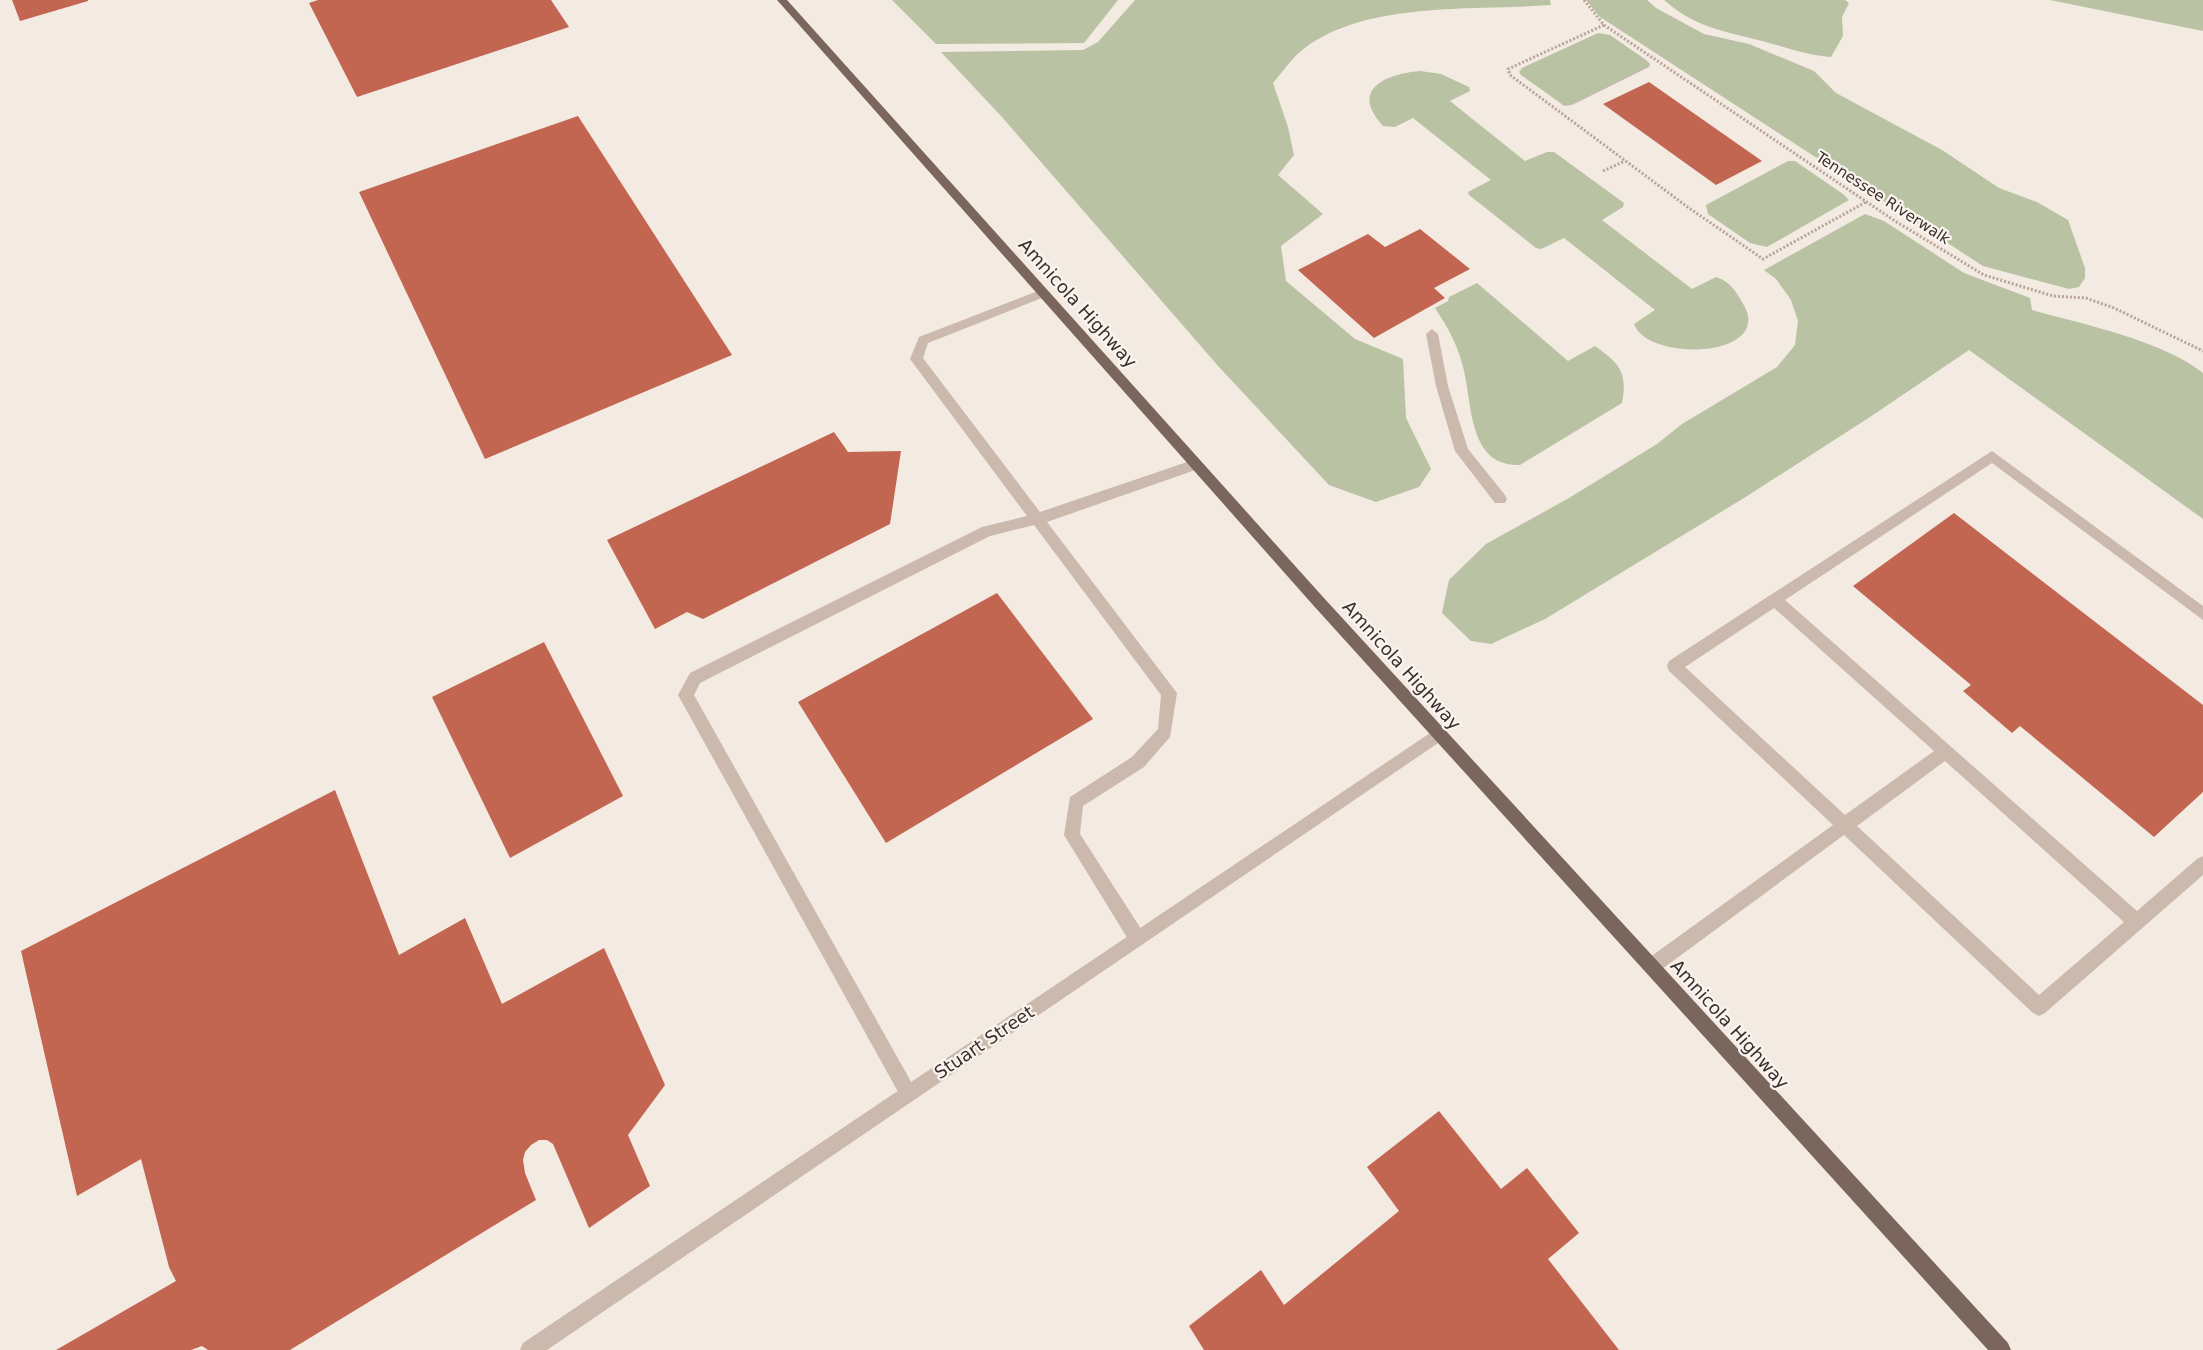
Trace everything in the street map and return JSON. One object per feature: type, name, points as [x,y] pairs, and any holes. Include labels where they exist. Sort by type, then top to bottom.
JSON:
[{"type":"main road","name":"Amnicola Highway","points":[[782,0],[1439,734],[2001,1350]]},
{"type":"street","points":[[1043,293],[923,340],[916,359],[1168,693],[1165,732],[1138,762],[1076,802],[1072,835],[1137,938]]},
{"type":"street","points":[[1432,334],[1442,386],[1462,451],[1500,499]]},
{"type":"street","points":[[2203,614],[1992,456],[1674,666],[2038,1006],[2203,864]]},
{"type":"street","points":[[908,1093],[686,696],[695,678],[987,531],[1036,519],[1196,464]]},
{"type":"street","points":[[1774,600],[2137,922]]},
{"type":"street","name":"Stuart Street","points":[[530,1350],[1439,734]]},
{"type":"street","points":[[1652,966],[1945,752]]},
{"type":"path","name":"Tennessee Riverwalk","points":[[1584,0],[1604,24],[1866,202],[1984,275],[2053,296],[2086,298],[2114,308],[2203,351]]},
{"type":"path","points":[[1604,24],[1508,69],[1510,75],[1763,259],[1866,202]]},
{"type":"path","points":[[1603,171],[1626,161]]},
{"type":"green space","points":[[892,0],[1118,0],[1084,43],[936,44]]},
{"type":"green space","points":[[1135,0],[1550,0],[1551,5],[1420,11],[1355,23],[1326,35],[1301,51],[1273,83],[1288,127],[1294,155],[1278,175],[1323,214],[1281,246],[1286,281],[1355,339],[1403,359],[1406,418],[1431,469],[1419,487],[1376,502],[1329,485],[1219,367],[1002,117],[941,52],[1083,50],[1098,42]]},
{"type":"green space","points":[[1586,0],[1647,0],[1656,8],[1704,34],[1749,44],[1814,71],[1836,93],[1942,150],[1999,188],[2037,202],[2068,220],[2085,268],[2085,278],[2079,287],[2069,289],[1983,266],[1600,17]]},
{"type":"green space","points":[[1664,0],[1845,0],[1849,3],[1842,17],[1843,36],[1831,57],[1804,53],[1710,27],[1675,9]]},
{"type":"green space","points":[[2050,0],[2203,0],[2203,31]]},
{"type":"green space","points":[[1598,33],[1610,35],[1646,60],[1650,64],[1649,67],[1572,105],[1564,106],[1519,72],[1522,68]]},
{"type":"green space","points":[[1420,71],[1441,74],[1469,87],[1470,91],[1450,101],[1525,161],[1547,152],[1554,152],[1624,203],[1623,207],[1602,220],[1692,289],[1716,277],[1728,284],[1742,302],[1748,320],[1742,334],[1728,344],[1707,349],[1684,349],[1662,345],[1644,337],[1634,324],[1655,310],[1564,238],[1541,249],[1536,248],[1469,195],[1468,192],[1491,180],[1413,118],[1395,127],[1383,126],[1373,113],[1370,102],[1371,93],[1384,80]]},
{"type":"green space","points":[[1788,161],[1795,161],[1849,200],[1767,247],[1750,243],[1708,214],[1706,205]]},
{"type":"green space","points":[[1865,214],[1884,221],[1964,273],[2030,298],[2032,310],[2145,343],[2187,362],[2203,373],[2203,519],[1969,350],[1744,498],[1545,619],[1491,644],[1471,641],[1442,613],[1449,580],[1486,544],[1569,498],[1657,444],[1682,424],[1777,367],[1795,345],[1798,321],[1791,300],[1776,279],[1764,270]]},
{"type":"green space","points":[[1477,283],[1568,361],[1595,346],[1610,358],[1620,369],[1624,383],[1622,403],[1520,465],[1502,463],[1490,455],[1481,443],[1475,428],[1457,348],[1435,308],[1448,301],[1449,297]]},
{"type":"building","points":[[12,0],[88,0],[88,1],[20,21]]},
{"type":"building","points":[[318,0],[551,0],[569,27],[357,97],[309,3]]},
{"type":"building","points":[[1649,82],[1762,161],[1716,185],[1603,104]]},
{"type":"building","points":[[578,116],[732,355],[485,459],[359,192]]},
{"type":"building","points":[[1420,229],[1470,269],[1434,288],[1445,298],[1374,338],[1298,270],[1368,234],[1385,247]]},
{"type":"building","points":[[834,432],[848,452],[901,451],[890,524],[703,619],[687,612],[655,629],[607,540]]},
{"type":"building","points":[[1954,513],[2203,705],[2203,792],[2154,837],[2020,726],[2012,733],[1963,691],[1971,685],[1853,586]]},
{"type":"building","points":[[997,593],[1093,719],[886,843],[798,702]]},
{"type":"building","points":[[544,642],[623,796],[510,858],[432,697]]},
{"type":"building","points":[[335,790],[399,955],[465,918],[502,1004],[604,948],[665,1085],[628,1135],[650,1186],[589,1228],[553,1144],[547,1140],[539,1140],[525,1152],[523,1160],[525,1173],[536,1200],[290,1350],[208,1350],[202,1346],[191,1350],[56,1350],[176,1281],[169,1267],[141,1159],[77,1196],[21,951]]},
{"type":"building","points":[[1439,1111],[1501,1189],[1527,1168],[1579,1233],[1548,1259],[1619,1350],[1204,1350],[1189,1326],[1261,1270],[1284,1305],[1399,1211],[1367,1167]]}]
